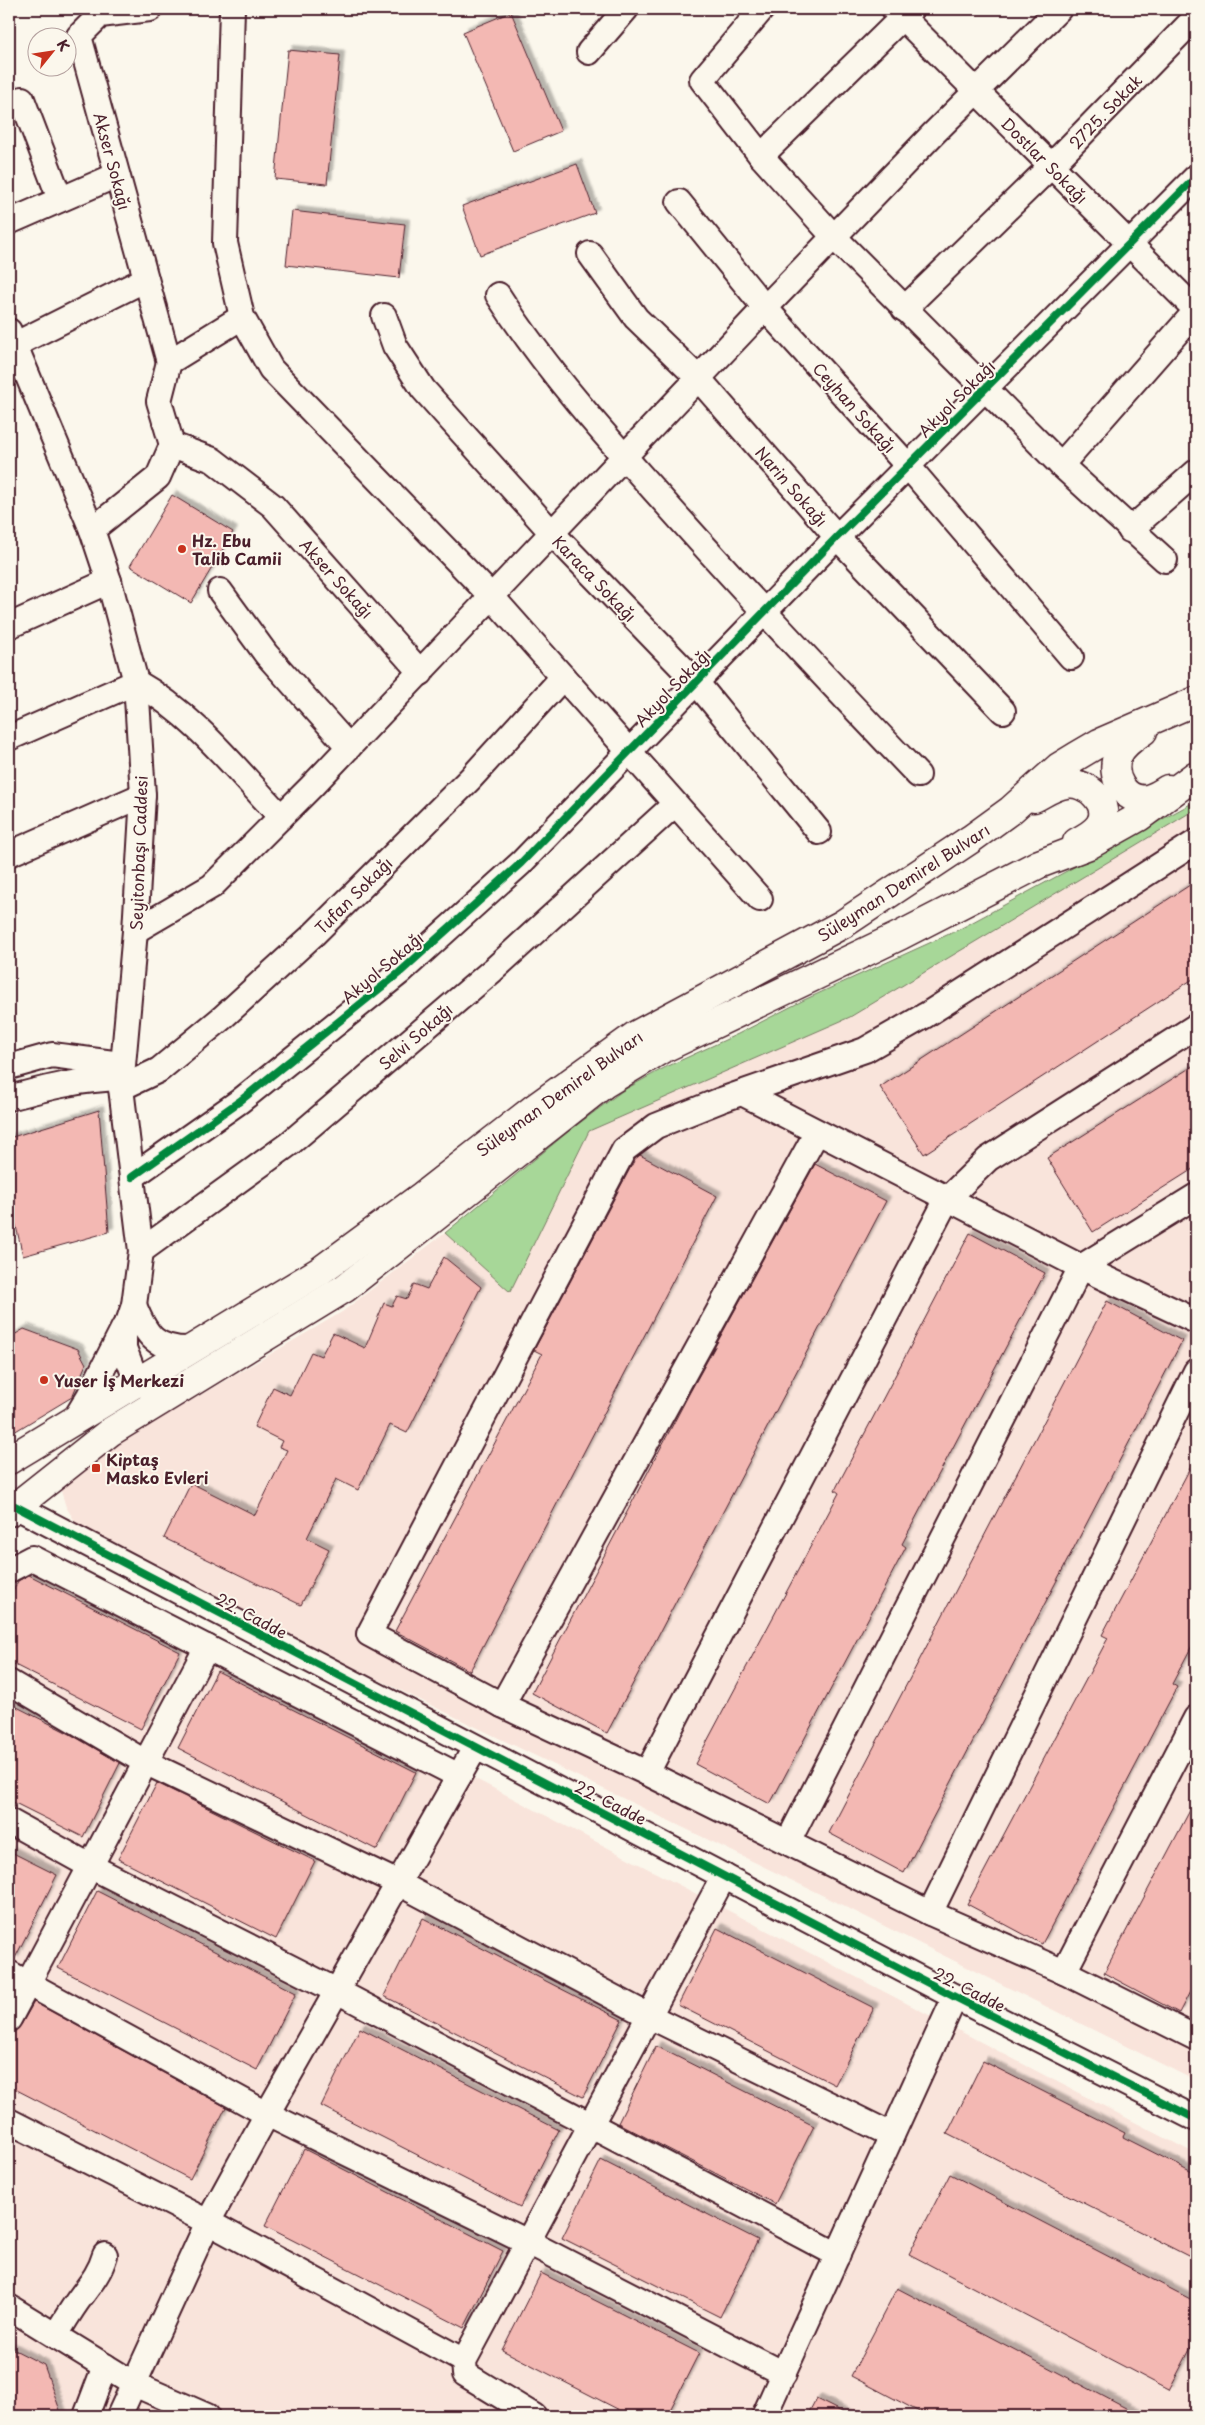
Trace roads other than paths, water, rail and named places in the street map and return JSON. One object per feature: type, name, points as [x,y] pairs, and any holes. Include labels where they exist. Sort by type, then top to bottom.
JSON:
[{"type":"main road","name":"Süleyman Demirel Bulvarı","points":[[9,1460],[320,1271],[422,1196],[536,1107],[636,1035],[843,924],[926,870],[1011,810],[1058,767],[1099,743],[1196,701]]},
{"type":"main road","points":[[1166,714],[1125,744],[1117,756],[1115,767],[1120,785],[1127,794],[1136,798],[1146,799],[1196,775]]},
{"type":"main road","name":"Süleyman Demirel Bulvarı","points":[[12,1509],[110,1432],[345,1288],[568,1112],[634,1065],[662,1049],[901,935],[1039,864],[1089,845],[1114,832],[1196,775]]},
{"type":"main road","points":[[1011,810],[1068,783],[1080,785],[1095,793],[1102,806],[1104,817],[1099,826],[1087,837],[1039,864]]},
{"type":"street","name":"Akser Sokağı","points":[[150,9],[100,15],[79,36],[169,362]]},
{"type":"street","points":[[232,9],[225,243],[242,317],[271,369],[493,598],[760,900]]},
{"type":"street","points":[[589,52],[626,9]]},
{"type":"street","points":[[762,9],[702,80],[761,156],[834,237],[984,390],[1130,530],[1165,560]]},
{"type":"street","points":[[135,931],[212,886],[350,747],[493,598],[765,308],[1058,9]]},
{"type":"street","points":[[761,156],[903,12]]},
{"type":"street","name":"Dostlar Sokağı","points":[[903,12],[976,91],[1196,311]]},
{"type":"street","name":"2725. Sokak","points":[[904,309],[1051,166],[1196,17]]},
{"type":"street","points":[[22,99],[60,199]]},
{"type":"street","points":[[9,222],[117,175]]},
{"type":"street","name":"Akyol Sokağı","points":[[132,1177],[240,1101],[399,973],[521,864],[837,537],[1196,177]]},
{"type":"street","name":"Ceyhan Sokağı","points":[[679,202],[765,308],[908,466],[1071,657]]},
{"type":"street","name":"Narin Sokağı","points":[[590,254],[636,318],[698,378],[837,537],[1003,711]]},
{"type":"street","points":[[12,338],[146,279]]},
{"type":"street","points":[[498,295],[525,337],[624,457],[764,613],[918,775]]},
{"type":"street","points":[[1061,465],[1196,311]]},
{"type":"street","name":"Karaca Sokağı","points":[[384,316],[395,346],[424,389],[553,534],[696,682],[819,832]]},
{"type":"street","points":[[92,530],[158,477],[172,445],[158,401],[169,362],[242,317]]},
{"type":"street","name":"Seyitonbaşı Caddesi","points":[[12,338],[92,530],[109,581],[136,682],[143,795],[135,931],[121,1077],[141,1251],[134,1305],[124,1335],[124,1348],[139,1380],[161,1399]]},
{"type":"street","name":"Akser Sokağı","points":[[172,445],[213,460],[273,506],[421,672]]},
{"type":"street","points":[[1130,530],[1196,472]]},
{"type":"street","points":[[9,626],[109,581]]},
{"type":"street","points":[[220,591],[266,654],[350,747]]},
{"type":"street","name":"Tufan Sokağı","points":[[121,1077],[159,1070],[222,1018],[312,936],[470,779],[563,677]]},
{"type":"street","points":[[9,738],[136,682],[162,696],[206,737],[281,817]]},
{"type":"street","points":[[9,854],[143,795]]},
{"type":"street","name":"Selvi Sokağı","points":[[141,1251],[289,1144],[493,970],[676,804]]},
{"type":"street","points":[[1196,842],[926,1015],[866,1050],[742,1093],[656,1126],[624,1150],[369,1634],[502,1705],[647,1773],[930,1913],[1064,1972],[1196,2038]]},
{"type":"street","points":[[647,1773],[947,1199],[988,1159],[1196,1026]]},
{"type":"street","points":[[9,1067],[52,1055],[121,1077]]},
{"type":"street","points":[[9,1098],[64,1084],[92,1079],[121,1077]]},
{"type":"street","points":[[742,1093],[1081,1267],[1196,1321]]},
{"type":"street","points":[[502,1705],[817,1132]]},
{"type":"street","points":[[788,1842],[1081,1267],[1196,1196]]},
{"type":"street","points":[[134,1305],[146,1333],[154,1340],[174,1349],[191,1349]]},
{"type":"street","name":"Seyitonbaşı Caddesi","points":[[75,1419],[114,1349],[134,1305]]},
{"type":"street","points":[[930,1913],[1196,1372]]},
{"type":"street","name":"22. Cadde","points":[[12,1509],[955,1997],[1196,2119]]},
{"type":"street","points":[[9,1570],[32,1558],[459,1776]]},
{"type":"street","points":[[9,2018],[18,1979],[90,1866],[207,1647]]},
{"type":"street","points":[[9,1682],[146,1762],[398,1883],[650,2016],[892,2135]]},
{"type":"street","points":[[1064,1972],[1196,1718]]},
{"type":"street","points":[[119,2416],[208,2222],[336,1991],[475,1748]]},
{"type":"street","points":[[9,1821],[90,1866],[336,1991],[838,2255]]},
{"type":"street","points":[[518,2413],[465,2374],[464,2361],[724,1876]]},
{"type":"street","points":[[18,1979],[267,2114],[528,2242],[784,2374]]},
{"type":"street","points":[[764,2416],[955,1997]]},
{"type":"street","points":[[9,2121],[208,2222],[464,2361]]},
{"type":"street","points":[[56,2335],[82,2295],[92,2284],[101,2269],[105,2255]]},
{"type":"street","points":[[9,2308],[134,2384],[207,2416]]},
{"type":"street","points":[[86,2416],[105,2366]]},
{"type":"place","name":"Hz. Ebu Talib Camii","points":[[182,549]]},
{"type":"place","name":"Yuser İş Merkezi","points":[[44,1380]]},
{"type":"place","name":"Kiptaş Masko Evleri","points":[[96,1468]]}]
